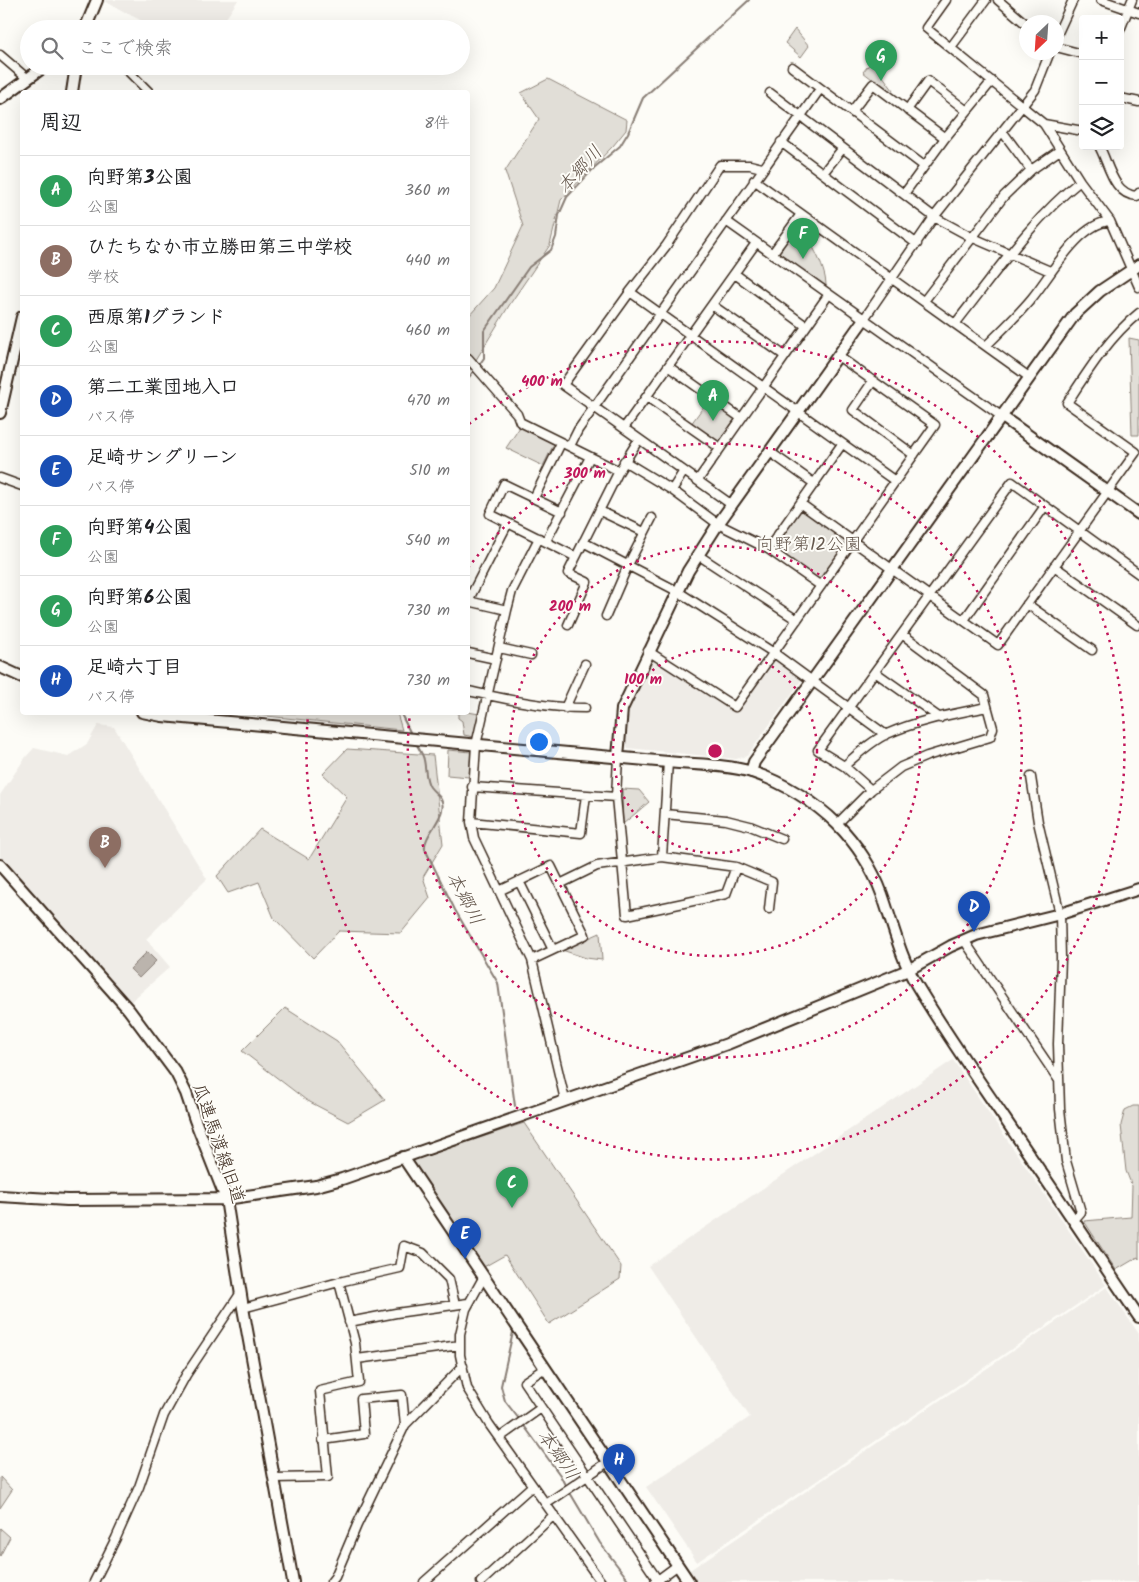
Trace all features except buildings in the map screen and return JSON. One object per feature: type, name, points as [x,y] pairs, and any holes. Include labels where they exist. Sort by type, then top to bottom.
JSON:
[{"type":"street","points":[[89,20],[97,0]]},
{"type":"street","points":[[946,0],[926,28],[1044,124],[1080,181],[1110,221],[1135,268],[1139,287]]},
{"type":"street","points":[[951,47],[986,0]]},
{"type":"street","points":[[998,0],[1019,18]]},
{"type":"street","points":[[1064,20],[1073,0]]},
{"type":"street","points":[[1101,0],[1139,13]]},
{"type":"street","points":[[1124,20],[1132,0]]},
{"type":"street","points":[[1064,48],[1079,53]]},
{"type":"street","points":[[0,55],[20,72]]},
{"type":"street","points":[[736,867],[726,894],[627,915],[616,797],[622,709],[677,591],[718,524],[934,217],[1035,90],[1047,60]]},
{"type":"street","points":[[792,67],[924,166]]},
{"type":"street","points":[[23,75],[28,79]]},
{"type":"street","points":[[0,99],[33,75]]},
{"type":"street","points":[[72,90],[75,75]]},
{"type":"street","points":[[132,75],[147,90]]},
{"type":"street","points":[[907,110],[928,81],[966,111]]},
{"type":"street","points":[[904,194],[966,111],[992,81]]},
{"type":"street","points":[[852,111],[873,84],[946,138]]},
{"type":"street","points":[[570,446],[578,430],[594,407],[762,168],[820,89]]},
{"type":"street","points":[[770,93],[934,217],[971,237],[1050,271]]},
{"type":"street","points":[[1124,99],[1139,102]]},
{"type":"street","points":[[1044,124],[1079,130]]},
{"type":"street","points":[[1002,131],[1031,170]]},
{"type":"street","points":[[782,142],[916,244]]},
{"type":"street","points":[[823,173],[843,148]]},
{"type":"street","points":[[924,301],[1004,196],[1031,170],[1060,150]]},
{"type":"street","points":[[1101,150],[1120,190],[1130,196],[1137,196],[1139,193]]},
{"type":"street","points":[[732,505],[563,385],[630,292],[666,246],[720,165],[750,165],[762,168]]},
{"type":"street","points":[[754,180],[1029,377]]},
{"type":"street","points":[[955,324],[1010,254],[1059,198],[1080,181]]},
{"type":"street","points":[[772,254],[801,214]]},
{"type":"street","points":[[726,221],[1139,514]]},
{"type":"street","points":[[986,346],[1033,297],[1050,271],[1085,233],[1100,222],[1110,221]]},
{"type":"street","points":[[624,428],[756,243]]},
{"type":"street","points":[[751,772],[754,762],[812,680],[1075,314],[1100,291],[1135,268]]},
{"type":"street","points":[[734,274],[806,326]]},
{"type":"street","points":[[630,292],[895,481]]},
{"type":"street","points":[[698,480],[829,294]]},
{"type":"street","points":[[712,305],[785,356]]},
{"type":"street","points":[[801,504],[998,645],[1136,452],[1067,403],[1107,346],[1128,322],[1139,313]]},
{"type":"street","points":[[0,413],[20,326]]},
{"type":"street","points":[[648,651],[735,707],[935,425],[838,356]]},
{"type":"street","points":[[470,360],[517,414],[520,422],[619,471]]},
{"type":"street","points":[[669,366],[741,418]]},
{"type":"street","points":[[873,381],[853,410],[914,455]]},
{"type":"street","points":[[647,397],[720,448]]},
{"type":"street","points":[[568,625],[587,582],[568,573],[624,461],[639,439]]},
{"type":"street","points":[[534,498],[561,442]]},
{"type":"street","points":[[768,549],[842,444]]},
{"type":"street","points":[[770,452],[815,484]]},
{"type":"street","points":[[565,1100],[532,960],[474,838],[471,822],[472,787],[476,745],[512,590],[542,540],[562,512],[590,457]]},
{"type":"street","points":[[624,461],[672,490],[718,524],[768,549],[821,586]]},
{"type":"street","points":[[672,490],[684,471]]},
{"type":"street","points":[[0,478],[20,485]]},
{"type":"street","points":[[871,790],[844,766],[818,750],[1012,482],[1139,574]]},
{"type":"street","points":[[562,512],[504,484],[490,514],[576,557]]},
{"type":"street","points":[[964,620],[1045,506]]},
{"type":"street","points":[[600,510],[644,532]]},
{"type":"street","points":[[606,616],[628,565],[652,518]]},
{"type":"street","points":[[470,597],[508,523]]},
{"type":"street","points":[[583,542],[677,591],[774,653],[886,735]]},
{"type":"street","points":[[698,556],[797,620]]},
{"type":"street","points":[[1054,566],[1137,625]]},
{"type":"street","points":[[470,601],[507,610]]},
{"type":"street","points":[[1027,604],[1092,650]]},
{"type":"street","points":[[837,824],[871,790],[901,767],[927,756],[990,737],[993,728],[984,695],[902,634]]},
{"type":"street","points":[[498,648],[531,655]]},
{"type":"street","points":[[470,653],[496,659]]},
{"type":"street","points":[[566,708],[585,664]]},
{"type":"street","points":[[0,667],[20,676]]},
{"type":"street","points":[[875,672],[940,718]]},
{"type":"street","points":[[470,691],[566,708],[585,708]]},
{"type":"street","points":[[844,766],[886,735],[923,722],[987,706]]},
{"type":"street","points":[[157,715],[618,757],[751,772],[801,796],[837,824],[855,845],[868,865],[882,892],[908,970],[957,1048],[1139,1317]]},
{"type":"street","points":[[662,857],[668,762]]},
{"type":"street","points":[[1031,777],[1038,822],[1060,914],[1059,1080],[1066,1161],[1081,1212],[1074,1220]]},
{"type":"street","points":[[472,787],[616,797]]},
{"type":"street","points":[[471,822],[581,834],[586,795]]},
{"type":"street","points":[[665,814],[726,820],[750,826],[782,839]]},
{"type":"street","points":[[560,884],[597,866],[662,857],[736,867],[772,882],[769,909]]},
{"type":"street","name":"瓜連馬渡線旧道","points":[[0,865],[129,1010],[176,1073],[186,1093],[226,1199],[242,1308],[294,1582]]},
{"type":"street","points":[[499,891],[551,866],[585,935],[532,960]]},
{"type":"street","points":[[520,881],[553,950]]},
{"type":"street","points":[[0,1196],[67,1200],[226,1199],[316,1186],[342,1179],[727,1044],[908,970],[964,940],[984,933],[1060,914],[1139,889]]},
{"type":"street","points":[[964,940],[1059,1080]]},
{"type":"street","points":[[403,1157],[689,1582]]},
{"type":"street","points":[[242,1308],[400,1268],[404,1246],[423,1253],[449,1279],[455,1305]]},
{"type":"street","points":[[483,1278],[468,1303],[460,1334],[462,1366],[467,1388],[532,1486],[601,1582]]},
{"type":"street","points":[[323,1440],[364,1434],[358,1359],[339,1282]]},
{"type":"street","points":[[94,1582],[139,1487],[164,1415],[186,1375],[240,1294]]},
{"type":"street","points":[[349,1322],[468,1303]]},
{"type":"street","points":[[358,1359],[460,1345]]},
{"type":"street","points":[[332,1582],[356,1524],[405,1426],[462,1366]]},
{"type":"street","points":[[544,1368],[524,1382],[657,1581],[678,1565]]},
{"type":"street","points":[[274,1478],[328,1477],[323,1440],[320,1392],[359,1382]]},
{"type":"street","points":[[361,1399],[402,1395],[405,1426]]},
{"type":"street","points":[[499,1438],[541,1408]]},
{"type":"street","points":[[546,1504],[608,1462]]},
{"type":"street","points":[[424,1582],[532,1486]]},
{"type":"street","points":[[481,1582],[554,1515]]},
{"type":"shaded area","points":[[238,0],[225,20],[140,20],[104,1]]},
{"type":"shaded area","points":[[655,659],[736,712],[772,661],[777,660],[800,676],[801,681],[747,756],[736,759],[628,748],[626,745],[628,709],[650,661]]},
{"type":"shaded area","points":[[98,725],[114,727],[207,879],[146,939],[170,967],[128,1004],[0,858],[0,795],[25,758],[34,748],[68,756],[87,744]]},
{"type":"shaded area","points":[[147,952],[156,961],[139,978],[130,969]]},
{"type":"shaded area","points":[[953,1060],[1106,1285],[697,1562],[646,1487],[750,1417],[648,1266]]},
{"type":"shaded area","points":[[1107,1287],[1139,1334],[1139,1582],[694,1582],[687,1572]]},
{"type":"green space","points":[[795,29],[809,46],[801,57],[785,43]]},
{"type":"green space","points":[[872,61],[893,90],[890,93],[863,72]]},
{"type":"green space","points":[[548,79],[627,120],[626,130],[561,200],[550,245],[510,304],[470,370],[470,315],[494,288],[523,226],[505,171],[539,119],[521,93]]},
{"type":"green space","points":[[799,218],[823,235],[812,244]]},
{"type":"green space","points":[[799,221],[820,261],[826,286],[777,252]]},
{"type":"green space","points":[[1129,338],[1139,340],[1139,435],[1132,435]]},
{"type":"green space","points":[[709,399],[735,419],[718,442],[691,424]]},
{"type":"green space","points":[[520,427],[554,444],[543,466],[506,448]]},
{"type":"green space","name":"向野第12公園","points":[[799,510],[804,510],[845,539],[845,544],[819,579],[815,580],[774,549],[773,544]]},
{"type":"green space","points":[[470,712],[479,714],[474,737],[464,735],[462,721],[458,718],[458,715],[470,715]]},
{"type":"green space","points":[[256,715],[398,715],[402,730]]},
{"type":"green space","points":[[347,749],[433,755],[443,844],[423,877],[430,898],[401,933],[339,931],[313,958],[274,918],[259,882],[228,893],[217,876],[260,829],[309,859],[347,797],[323,774]]},
{"type":"green space","points":[[448,750],[471,752],[469,777],[447,775]]},
{"type":"green space","points":[[622,789],[639,790],[649,802],[623,824]]},
{"type":"green space","points":[[600,933],[602,960],[586,958],[562,950]]},
{"type":"green space","points":[[285,1008],[337,1041],[385,1100],[348,1122],[306,1100],[242,1051]]},
{"type":"green space","points":[[1133,1106],[1139,1106],[1139,1259],[1138,1257],[1116,1270],[1084,1221],[1131,1217],[1132,1186],[1126,1171],[1121,1125],[1125,1110]]},
{"type":"green space","points":[[524,1123],[621,1266],[620,1279],[549,1324],[505,1255],[482,1268],[411,1161]]},
{"type":"green space","points":[[0,1477],[12,1490],[0,1508]]},
{"type":"green space","points":[[0,1528],[10,1537],[0,1556]]},
{"type":"waterway","name":"本郷川","points":[[479,365],[484,358],[484,331],[529,267],[551,250],[556,237],[559,215],[567,197],[595,167],[620,146],[628,133],[643,98],[749,0]]},
{"type":"waterway","name":"本郷川","points":[[470,376],[474,371]]},
{"type":"waterway","name":"本郷川","points":[[402,715],[411,734]]},
{"type":"waterway","name":"本郷川","points":[[416,743],[423,758],[428,784],[439,797],[443,806],[441,815],[427,840],[425,849],[455,910],[498,983],[515,1106]]},
{"type":"waterway","name":"本郷川","points":[[513,1332],[501,1386],[505,1401],[519,1419]]},
{"type":"waterway","name":"本郷川","points":[[522,1423],[560,1475],[566,1487]]},
{"type":"waterway","name":"本郷川","points":[[569,1491],[600,1543],[630,1582]]},
{"type":"place","name":"向野第6公園","points":[[881,81]]},
{"type":"place","name":"向野第4公園","points":[[803,259]]},
{"type":"place","name":"向野第3公園","points":[[713,421]]},
{"type":"place","name":"ひたちなか市立勝田第三中学校","points":[[105,868]]},
{"type":"place","name":"第二工業団地入口","points":[[974,932]]},
{"type":"place","name":"西原第1グランド","points":[[512,1208]]},
{"type":"place","name":"足崎サングリーン","points":[[465,1259]]},
{"type":"place","name":"足崎六丁目","points":[[619,1485]]}]
